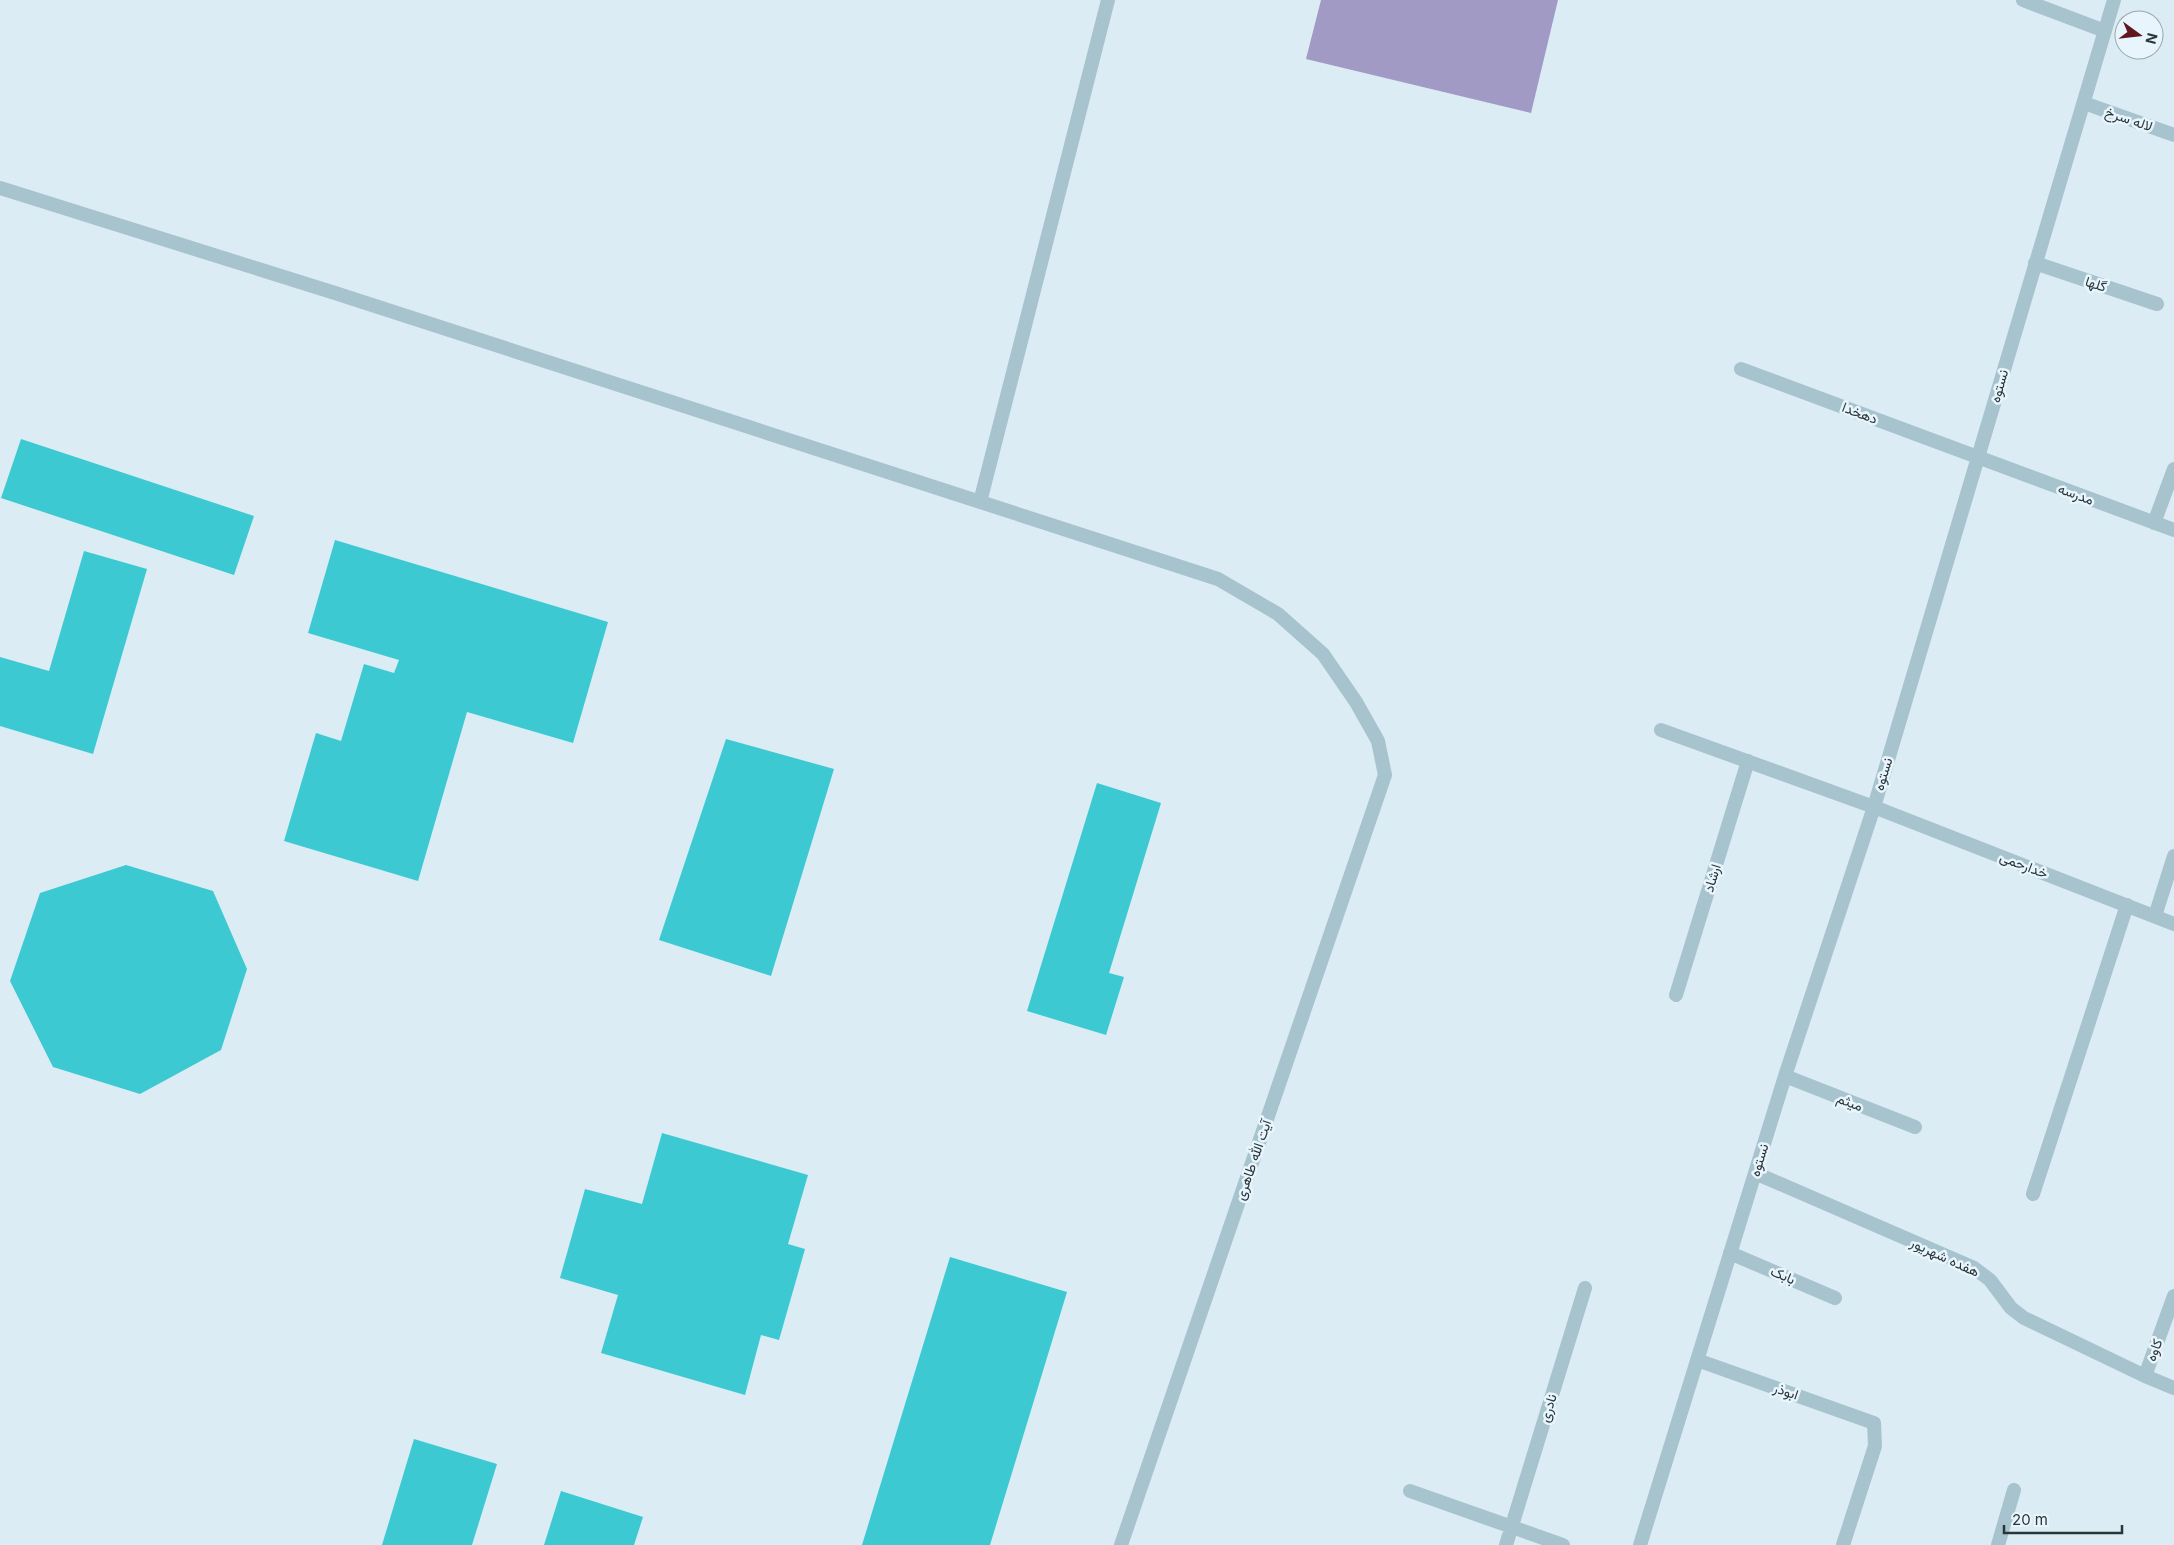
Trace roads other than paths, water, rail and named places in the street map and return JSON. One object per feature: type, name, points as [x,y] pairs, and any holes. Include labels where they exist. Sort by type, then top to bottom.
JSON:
[{"type":"street","points":[[0,188],[344,296],[980,502],[1108,0]]},
{"type":"street","points":[[2023,0],[2105,31]]},
{"type":"street","name":"نستوه","points":[[1640,1545],[1785,1076],[1874,807],[2114,0]]},
{"type":"street","name":"لاله سرخ","points":[[2084,104],[2174,135]]},
{"type":"street","name":"گلها","points":[[2035,264],[2157,304]]},
{"type":"street","name":"دهخدا","points":[[1741,368],[1978,458]]},
{"type":"street","name":"مدرسه","points":[[1978,458],[2174,530]]},
{"type":"street","points":[[2154,522],[2174,469]]},
{"type":"street","name":"آیت الله طاهری","points":[[980,502],[1218,579],[1278,614],[1324,654],[1356,702],[1378,741],[1385,775],[1121,1545]]},
{"type":"street","name":"خدارحمی","points":[[1661,730],[1874,807],[2174,924]]},
{"type":"street","name":"ارشاد","points":[[1676,995],[1748,761]]},
{"type":"street","points":[[2155,916],[2174,856]]},
{"type":"street","points":[[2033,1194],[2126,905]]},
{"type":"street","name":"میثم","points":[[1785,1076],[1915,1127]]},
{"type":"street","name":"هفده شهریور","points":[[1755,1173],[1974,1268],[1990,1280],[2010,1308],[2024,1318],[2174,1388]]},
{"type":"street","name":"بابک","points":[[1730,1253],[1835,1298]]},
{"type":"street","name":"نادری","points":[[1506,1545],[1585,1288]]},
{"type":"street","name":"کاوه","points":[[2145,1376],[2174,1296]]},
{"type":"street","name":"ابوذر","points":[[1697,1360],[1874,1423],[1875,1446],[1843,1545]]},
{"type":"street","points":[[1998,1545],[2014,1490]]},
{"type":"street","points":[[1410,1491],[1563,1545]]}]
